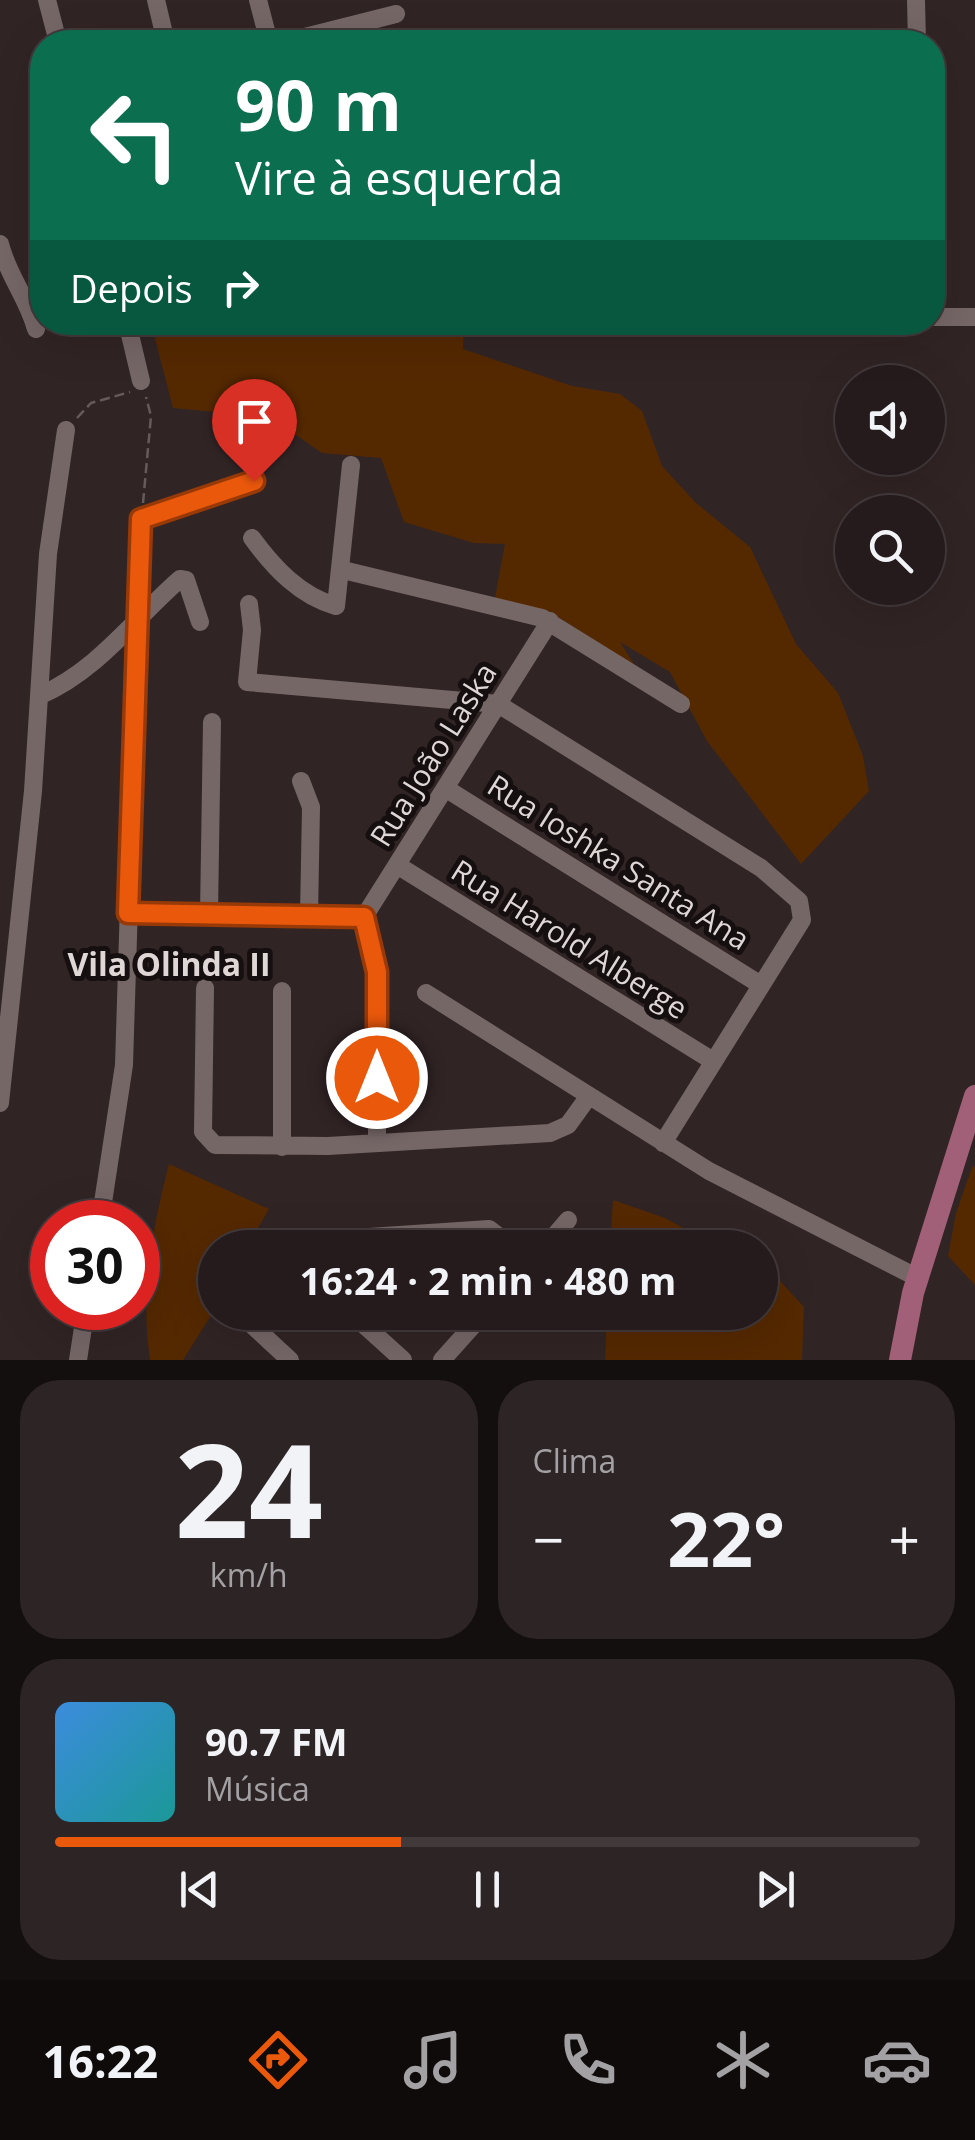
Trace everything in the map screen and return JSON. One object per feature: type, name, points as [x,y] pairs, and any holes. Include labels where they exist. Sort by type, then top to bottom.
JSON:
[{"type":"main road","points":[[900,1360],[918,1278],[975,1096]]},
{"type":"street","points":[[47,0],[55,30]]},
{"type":"street","points":[[156,0],[163,30]]},
{"type":"street","points":[[258,0],[265,30]]},
{"type":"street","points":[[916,0],[916,30]]},
{"type":"street","points":[[333,30],[396,14]]},
{"type":"street","points":[[0,244],[8,275],[30,308]]},
{"type":"street","points":[[945,318],[975,317]]},
{"type":"street","points":[[130,335],[142,380]]},
{"type":"street","points":[[0,1102],[41,695],[48,554],[66,430]]},
{"type":"street","points":[[252,538],[290,581],[336,606],[351,466]]},
{"type":"street","points":[[103,1200],[124,1065],[134,618],[141,519],[254,481]]},
{"type":"street","points":[[342,570],[550,622],[681,704]]},
{"type":"street","points":[[41,695],[94,665],[134,618],[183,578],[200,622]]},
{"type":"street","points":[[249,604],[252,630],[247,682],[498,704],[761,868],[792,892],[803,907],[802,920],[662,1142]]},
{"type":"street","name":"Rua João Laska","points":[[364,917],[550,622]]},
{"type":"street","points":[[210,914],[212,722]]},
{"type":"street","points":[[300,782],[311,807],[309,916]]},
{"type":"street","name":"Rua Ioshka Santa Ana","points":[[445,788],[761,985]]},
{"type":"street","name":"Rua Harold Alberge","points":[[396,865],[714,1061]]},
{"type":"street","points":[[128,913],[364,917],[377,972],[377,1143]]},
{"type":"street","points":[[206,988],[204,1138],[215,1145],[282,1147],[550,1133],[568,1125],[589,1096]]},
{"type":"street","points":[[282,991],[282,1147]]},
{"type":"street","points":[[426,993],[662,1142],[918,1278]]},
{"type":"street","points":[[559,1230],[568,1220]]},
{"type":"street","points":[[78,1360],[83,1330]]},
{"type":"street","points":[[258,1330],[290,1360]]},
{"type":"street","points":[[370,1330],[403,1360]]},
{"type":"street","points":[[442,1360],[464,1330]]},
{"type":"path","points":[[141,519],[151,416],[142,380]]},
{"type":"path","points":[[66,430],[91,403],[126,395]]},
{"type":"shaded area","points":[[154,335],[463,335],[463,349],[572,386],[620,394],[642,411],[662,466],[696,503],[750,547],[796,644],[838,693],[863,756],[869,791],[801,864],[707,741],[670,672],[620,642],[635,666],[550,612],[495,598],[505,544],[474,543],[404,522],[381,458],[322,453],[270,417],[173,408]]},
{"type":"shaded area","points":[[169,1164],[269,1209],[257,1230],[198,1230],[198,1330],[202,1330],[183,1360],[150,1360],[147,1330],[160,1330],[160,1201]]},
{"type":"shaded area","points":[[973,1165],[975,1285],[948,1256],[956,1213]]},
{"type":"shaded area","points":[[613,1200],[687,1230],[611,1230]]},
{"type":"shaded area","points":[[778,1279],[804,1307],[802,1360],[605,1360],[606,1330],[778,1330]]},
{"type":"district","name":"Vila Olinda II","points":[[169,965]]},
{"type":"route","points":[[254,481],[141,519],[134,618],[128,913],[364,917],[377,972],[377,1078]]}]
